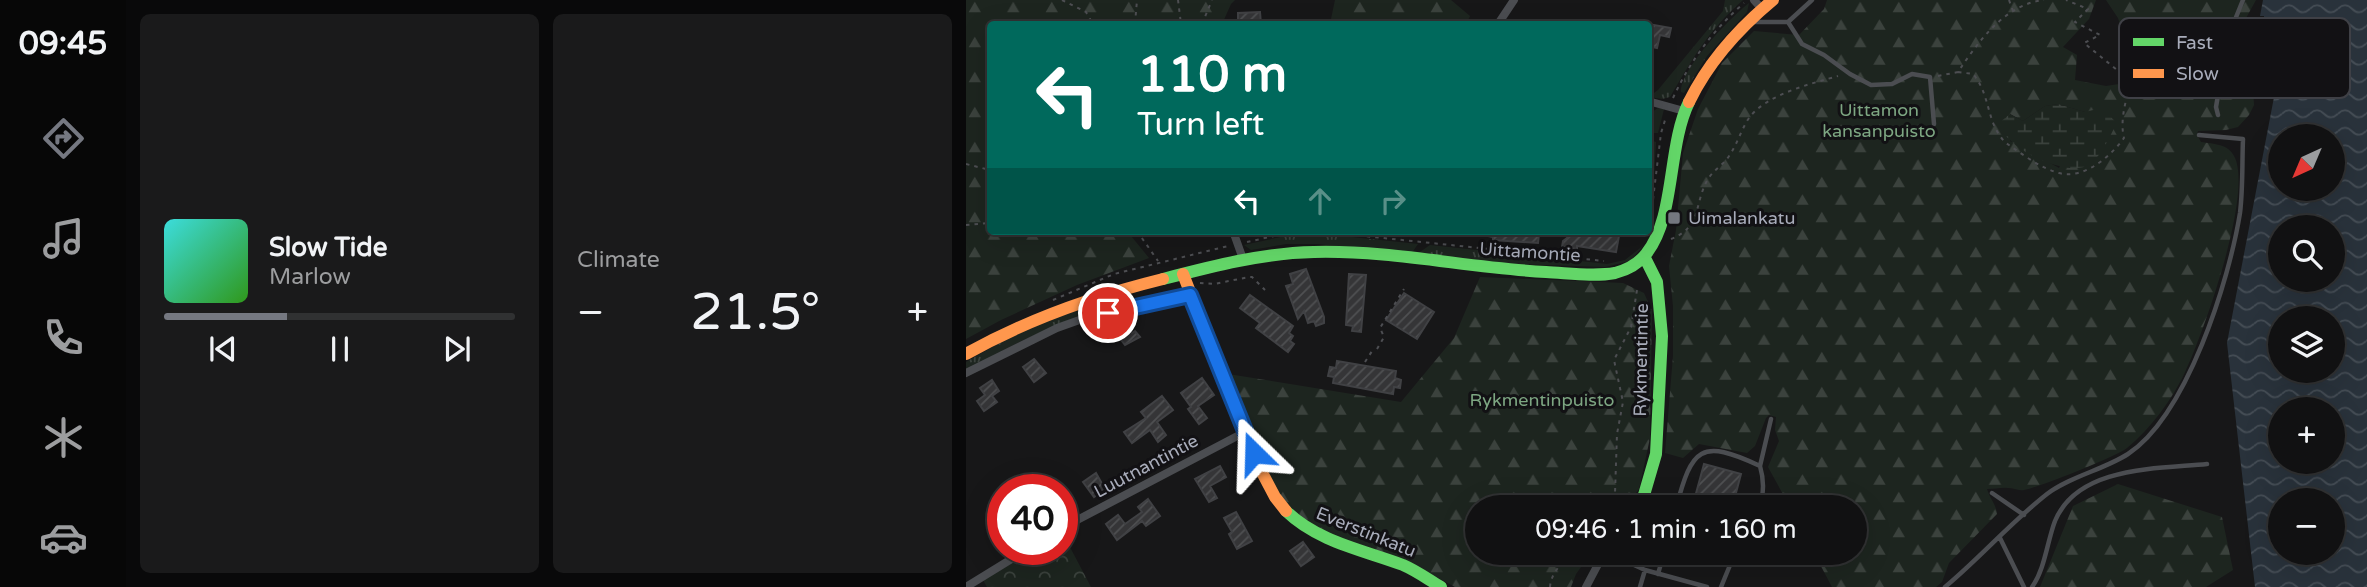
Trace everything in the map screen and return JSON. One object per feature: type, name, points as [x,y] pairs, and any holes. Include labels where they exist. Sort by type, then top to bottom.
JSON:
[{"type":"street","points":[[1500,21],[1514,0]]},
{"type":"street","points":[[1645,258],[1658,236],[1674,145],[1684,111],[1712,61],[1727,41],[1747,22],[1758,5],[1773,0]]},
{"type":"street","points":[[1652,102],[1684,111]]},
{"type":"street","points":[[1234,235],[1243,259]]},
{"type":"street","name":"Uittamontie","points":[[966,354],[1061,308],[1183,274],[1283,252],[1335,252],[1503,269],[1599,274],[1626,270],[1645,258]]},
{"type":"street","name":"Rykmentintie","points":[[1644,495],[1656,454],[1662,336],[1657,282],[1645,258]]},
{"type":"street","name":"Everstinkatu","points":[[1183,274],[1193,290],[1245,432],[1279,503],[1298,522],[1324,537],[1399,564],[1435,586]]},
{"type":"street","points":[[966,373],[1026,341],[1066,324],[1193,290]]},
{"type":"street","name":"Luutnantintie","points":[[1078,520],[1245,432]]},
{"type":"street","points":[[966,587],[1002,565]]},
{"type":"street","points":[[1586,587],[1599,565]]},
{"type":"lane","points":[[1747,22],[1788,22],[1812,0]]},
{"type":"lane","points":[[2235,18],[2243,0]]},
{"type":"lane","points":[[1788,22],[1802,44],[1871,85],[1892,84],[1912,74],[1930,77],[1934,124]]},
{"type":"lane","points":[[2217,98],[2218,115]]},
{"type":"lane","points":[[1945,587],[2049,493],[2128,454],[2147,437],[2163,417],[2198,355],[2226,270],[2240,212],[2243,139],[2199,135]]},
{"type":"lane","points":[[1763,495],[1764,480],[1760,466],[1771,419]]},
{"type":"lane","points":[[1680,495],[1688,467],[1696,455],[1710,451],[1743,458],[1760,466]]},
{"type":"lane","points":[[2032,587],[2060,511],[2066,502],[2083,489],[2117,473],[2207,464]]},
{"type":"lane","points":[[1992,493],[2024,515]]},
{"type":"lane","points":[[2000,538],[2024,587]]},
{"type":"lane","points":[[1634,565],[1707,587]]},
{"type":"lane","points":[[1658,574],[1661,565]]},
{"type":"lane","points":[[1721,587],[1730,565]]},
{"type":"lane","points":[[1640,587],[1645,570]]},
{"type":"path","points":[[1062,0],[1086,12],[1091,21]]},
{"type":"path","points":[[1135,21],[1137,0]]},
{"type":"path","points":[[1178,0],[1181,21]]},
{"type":"path","points":[[1203,21],[1212,0]]},
{"type":"path","points":[[2009,0],[2014,12]]},
{"type":"path","points":[[1958,72],[1973,49],[2003,18],[2027,3],[2045,0]]},
{"type":"path","points":[[2066,0],[2088,9],[2075,22],[2100,35],[2084,43],[2119,72]]},
{"type":"path","points":[[1930,77],[1958,72],[1973,74],[1982,85],[1990,116],[2000,138],[2059,173],[2088,170],[2109,155],[2124,138],[2122,130],[2126,98]]},
{"type":"path","points":[[1671,240],[1692,227],[1709,177],[1727,159],[1748,120],[1769,101],[1802,86],[1849,74]]},
{"type":"path","points":[[966,164],[987,169]]},
{"type":"path","points":[[1652,178],[1657,179]]},
{"type":"path","points":[[966,225],[987,223]]},
{"type":"path","points":[[1140,235],[1158,262]]},
{"type":"path","points":[[1354,235],[1608,262]]},
{"type":"path","points":[[1193,290],[1249,277],[1265,290]]},
{"type":"path","points":[[1365,362],[1384,337],[1380,328],[1404,289]]},
{"type":"path","points":[[1614,495],[1617,434],[1623,401],[1615,359],[1631,327],[1637,290]]},
{"type":"path","points":[[1550,587],[1551,579],[1560,565]]},
{"type":"green space","points":[[966,0],[1235,0],[1223,21],[987,21],[987,235],[1130,235],[1149,258],[1077,285],[966,339]]},
{"type":"green space","points":[[1335,0],[1451,0],[1470,16],[1470,21],[1331,21]]},
{"type":"green space","points":[[1725,0],[1743,0],[1711,34],[1670,97],[1652,97],[1652,93],[1658,90],[1723,11]]},
{"type":"green space","name":"Uittamon kansanpuisto","points":[[1827,0],[2096,0],[2089,19],[2063,47],[2077,55],[2075,80],[2106,86],[2119,84],[2119,98],[2254,98],[2254,105],[2249,115],[2238,127],[2198,131],[2201,142],[2224,147],[2234,156],[2238,174],[2237,200],[2232,230],[2214,296],[2193,353],[2167,403],[2136,440],[2120,452],[2033,488],[1987,489],[1997,514],[1949,563],[1942,582],[1936,587],[1832,587],[1820,565],[1867,565],[1867,495],[1783,495],[1768,467],[1779,441],[1775,430],[1776,417],[1769,415],[1766,418],[1755,446],[1747,453],[1699,444],[1683,458],[1665,453],[1673,356],[1673,306],[1669,266],[1676,230],[1683,153],[1698,109],[1722,63],[1754,31],[1799,35],[1824,9]],"holes":[[[2058,104],[2085,112],[2059,168],[2010,141],[2010,114],[2023,121],[2045,106]]]},
{"type":"green space","points":[[2106,0],[2256,0],[2246,18],[2119,18],[2119,21]]},
{"type":"green space","points":[[1749,3],[1747,12],[1707,56],[1684,93],[1681,92],[1683,82],[1698,57],[1719,31]]},
{"type":"green space","points":[[2058,104],[2085,112],[2101,108],[2117,123],[2102,150],[2090,164],[2080,168],[2067,168],[2038,158],[2012,142],[1999,123],[2010,114],[2023,121],[2045,106]]},
{"type":"green space","points":[[1658,108],[1664,109],[1658,133],[1654,133],[1654,177],[1652,177],[1652,112]]},
{"type":"green space","points":[[1290,235],[1332,235],[1418,244],[1411,254],[1318,244],[1286,244],[1251,250],[1244,245]]},
{"type":"green space","points":[[1430,245],[1607,264],[1625,260],[1644,245],[1630,261],[1605,267],[1517,264],[1417,254]]},
{"type":"green space","name":"Rykmentinpuisto","points":[[1480,277],[1623,283],[1644,293],[1652,311],[1650,438],[1639,489],[1634,495],[1465,495],[1465,565],[1582,565],[1571,587],[1455,587],[1407,561],[1310,525],[1287,504],[1276,489],[1228,374],[1401,402],[1454,338]]},
{"type":"green space","points":[[1181,290],[1172,295],[1067,321],[966,370],[966,362],[1058,317],[1097,305],[1118,301],[1119,304]]},
{"type":"green space","points":[[2118,484],[2222,517],[2233,570],[2206,587],[2040,587],[2073,506]]},
{"type":"green space","points":[[1078,562],[1091,587],[987,587],[983,580],[1009,565],[1078,565]]},
{"type":"water","points":[[2263,0],[2367,0],[2367,587],[2255,587],[2227,343],[2268,129],[2268,201],[2345,201],[2345,124],[2269,124],[2274,98],[2350,98],[2350,18],[2260,16]]},
{"type":"building","points":[[1260,12],[1261,21],[1238,21],[1238,13]]},
{"type":"building","points":[[1652,25],[1671,28],[1669,37],[1660,35],[1657,48],[1652,47]]},
{"type":"building","points":[[1483,235],[1539,235],[1538,243],[1493,240],[1493,237]]},
{"type":"building","points":[[1571,235],[1619,236],[1616,252],[1577,246],[1577,249],[1562,247],[1563,241]]},
{"type":"building","points":[[1306,269],[1324,317],[1324,323],[1316,326],[1314,321],[1308,323],[1304,311],[1298,319],[1286,286],[1293,284],[1290,274]]},
{"type":"building","points":[[1349,274],[1366,275],[1361,332],[1352,331],[1353,326],[1346,325]]},
{"type":"building","points":[[1404,293],[1434,312],[1417,339],[1386,320]]},
{"type":"building","points":[[1250,295],[1293,326],[1289,333],[1293,336],[1290,341],[1294,344],[1288,352],[1256,328],[1260,323],[1240,308]]},
{"type":"building","points":[[1126,325],[1132,333],[1135,331],[1140,337],[1125,345],[1115,332]]},
{"type":"building","points":[[1034,359],[1046,373],[1034,382],[1023,367]]},
{"type":"building","points":[[1337,361],[1396,371],[1395,378],[1401,380],[1400,388],[1394,387],[1393,394],[1333,383],[1334,377],[1328,376],[1330,367],[1336,368]]},
{"type":"building","points":[[1202,378],[1214,395],[1198,406],[1207,418],[1199,424],[1181,393]]},
{"type":"building","points":[[992,380],[999,391],[992,396],[997,402],[984,411],[977,401],[985,395],[980,388]]},
{"type":"building","points":[[1162,396],[1173,410],[1157,422],[1166,435],[1158,442],[1150,430],[1132,443],[1124,432],[1146,418],[1141,412]]},
{"type":"building","points":[[1704,464],[1741,474],[1735,495],[1696,495]]},
{"type":"building","points":[[1220,466],[1226,477],[1210,486],[1217,498],[1209,502],[1195,479]]},
{"type":"building","points":[[1096,473],[1105,489],[1094,497],[1083,482]]},
{"type":"building","points":[[1148,499],[1160,516],[1146,526],[1142,521],[1117,540],[1106,524],[1118,515],[1125,524],[1142,512],[1138,507]]},
{"type":"building","points":[[1236,512],[1252,541],[1237,549],[1224,518]]},
{"type":"building","points":[[1303,542],[1314,557],[1301,566],[1290,551]]},
{"type":"traffic: fast","points":[[1163,279],[1257,258],[1314,252],[1401,256],[1572,274],[1598,275],[1619,272],[1639,261],[1656,239],[1667,202],[1677,140],[1689,102]]},
{"type":"traffic: fast","points":[[1644,495],[1656,454],[1662,336],[1657,282],[1645,258]]},
{"type":"traffic: fast","points":[[1286,511],[1327,538],[1403,565],[1441,587]]},
{"type":"traffic: slow","points":[[1689,102],[1725,46],[1773,0]]},
{"type":"traffic: slow","points":[[1183,274],[1256,461],[1275,497],[1286,511]]},
{"type":"traffic: slow","points":[[966,354],[989,341],[1062,310],[1163,279]]},
{"type":"place","name":"Uimalankatu","points":[[1674,218]]},
{"type":"route","points":[[1108,313],[1190,295],[1254,453]]}]
